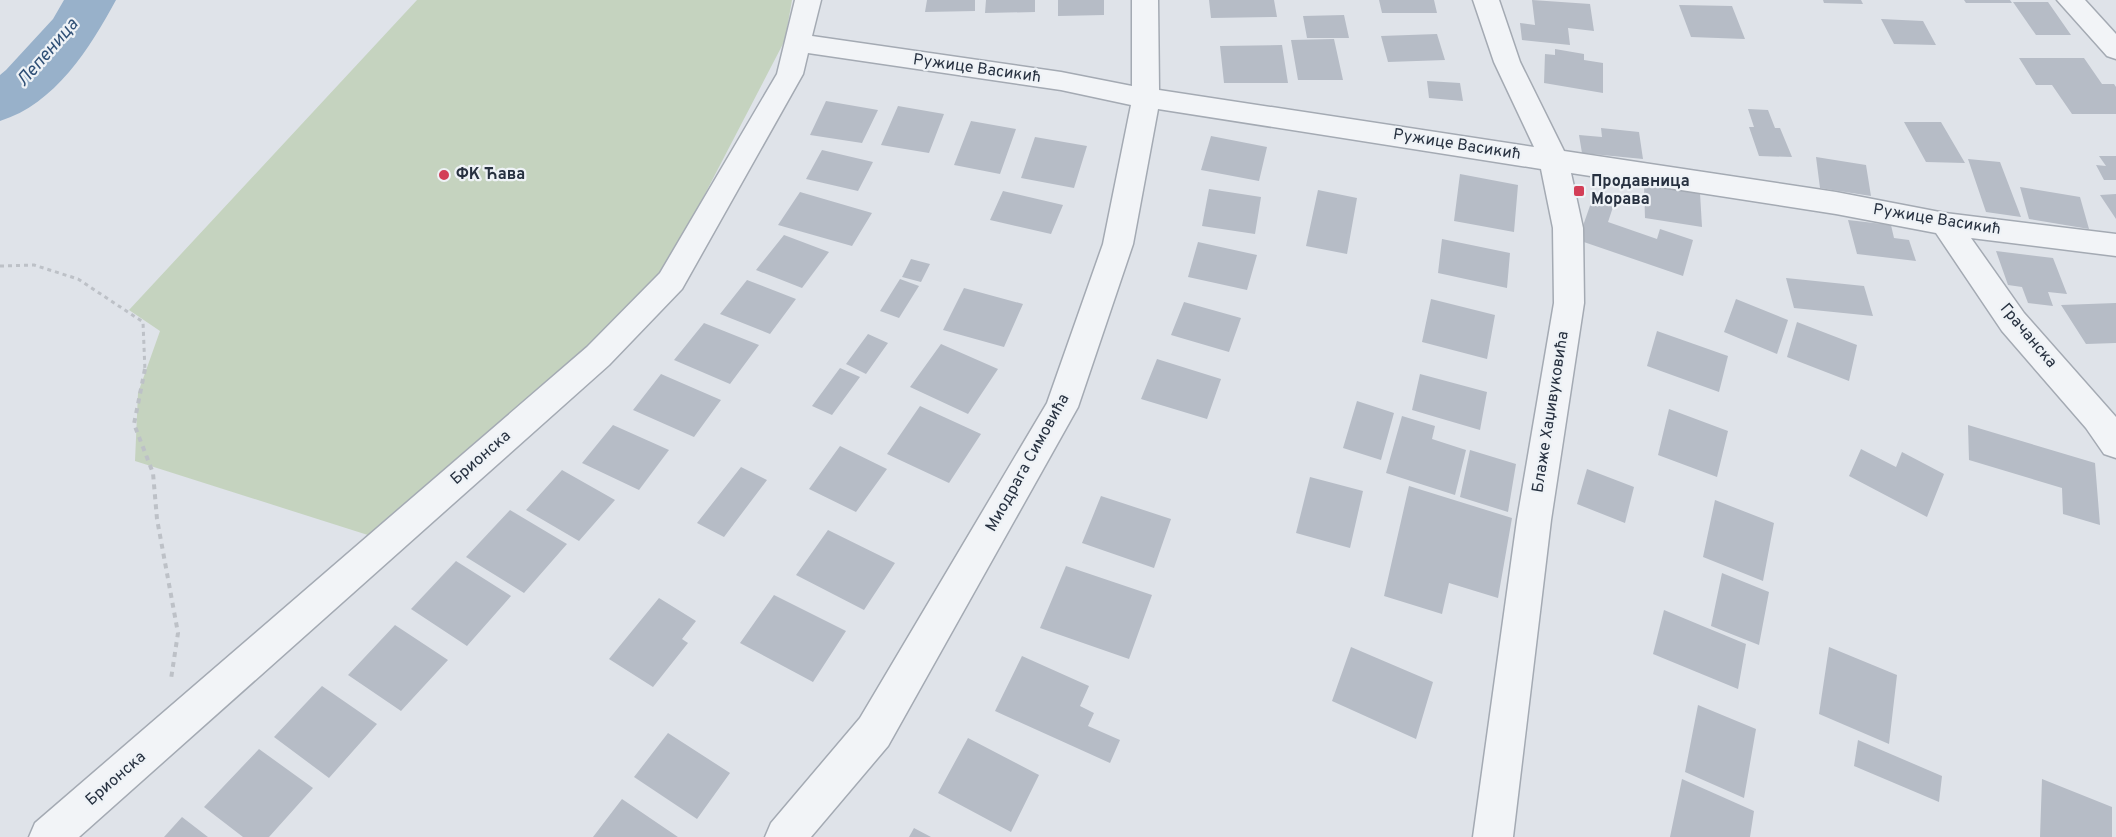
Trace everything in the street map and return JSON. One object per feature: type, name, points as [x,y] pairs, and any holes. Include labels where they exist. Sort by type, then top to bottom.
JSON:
[{"type":"street","name":"Брионска","points":[[49,837],[598,356],[671,281],[790,74],[808,0]]},
{"type":"street","name":"Миодрага Симовића","points":[[784,837],[874,732],[1062,407],[1118,244],[1146,98],[1145,0]]},
{"type":"street","name":"Блаже Хаџивуковића","points":[[1486,0],[1507,62],[1554,160],[1568,228],[1569,303],[1534,520],[1493,837]]},
{"type":"street","points":[[2070,0],[2116,50]]},
{"type":"street","name":"Ружице Васикић","points":[[799,43],[1060,81],[1146,98],[1836,203],[1945,224],[2116,245]]},
{"type":"street","name":"Грачанска","points":[[1945,224],[2013,322],[2098,418],[2116,444]]},
{"type":"path","points":[[0,266],[34,265],[78,279],[143,322],[146,366],[134,424],[153,473],[157,519],[178,633],[171,680]]},
{"type":"green space","points":[[417,0],[792,0],[785,40],[655,290],[371,536],[135,461],[138,393],[160,331],[129,310]]},
{"type":"building","points":[[927,0],[975,0],[975,11],[925,12]]},
{"type":"building","points":[[986,0],[1035,0],[1035,12],[985,13]]},
{"type":"building","points":[[1058,0],[1104,0],[1104,15],[1058,16]]},
{"type":"building","points":[[1209,0],[1274,0],[1277,17],[1211,18]]},
{"type":"building","points":[[1379,0],[1434,0],[1437,13],[1382,13]]},
{"type":"building","points":[[1532,0],[1590,4],[1594,31],[1568,28],[1570,45],[1522,40],[1520,23],[1535,25]]},
{"type":"building","points":[[1823,0],[1861,0],[1863,4],[1824,3]]},
{"type":"building","points":[[1964,0],[2010,0],[2012,3],[1966,3]]},
{"type":"building","points":[[2013,2],[2048,2],[2071,35],[2036,35]]},
{"type":"building","points":[[1679,5],[1732,6],[1745,39],[1691,37]]},
{"type":"building","points":[[1344,15],[1349,38],[1307,38],[1303,16]]},
{"type":"building","points":[[1881,19],[1923,21],[1936,45],[1894,44]]},
{"type":"building","points":[[1437,34],[1445,60],[1388,62],[1381,36]]},
{"type":"building","points":[[1334,39],[1343,80],[1298,80],[1291,40]]},
{"type":"building","points":[[1282,45],[1288,83],[1224,83],[1220,46]]},
{"type":"building","points":[[1555,49],[1584,54],[1584,60],[1603,63],[1603,93],[1544,83],[1545,54],[1555,55]]},
{"type":"building","points":[[2019,58],[2084,58],[2102,84],[2114,84],[2116,87],[2116,114],[2072,114],[2052,85],[2036,85]]},
{"type":"building","points":[[1427,81],[1460,83],[1463,101],[1429,98]]},
{"type":"building","points":[[826,101],[878,110],[862,143],[810,135]]},
{"type":"building","points":[[898,106],[944,114],[929,153],[881,145]]},
{"type":"building","points":[[1748,109],[1768,110],[1775,128],[1780,128],[1792,157],[1759,156],[1749,127],[1754,127]]},
{"type":"building","points":[[971,121],[1016,129],[1000,174],[954,165]]},
{"type":"building","points":[[1904,122],[1941,122],[1965,163],[1926,162]]},
{"type":"building","points":[[1601,128],[1639,132],[1643,159],[1582,153],[1579,135],[1602,137]]},
{"type":"building","points":[[1211,136],[1267,147],[1259,181],[1201,170]]},
{"type":"building","points":[[1035,137],[1087,146],[1074,188],[1021,178]]},
{"type":"building","points":[[822,150],[873,162],[858,191],[806,179]]},
{"type":"building","points":[[2099,156],[2116,156],[2116,180],[2104,180],[2096,165],[2106,166]]},
{"type":"building","points":[[1816,157],[1866,165],[1871,196],[1820,188]]},
{"type":"building","points":[[1968,159],[2000,162],[2021,217],[1986,212]]},
{"type":"building","points":[[1460,174],[1518,185],[1514,232],[1454,221]]},
{"type":"building","points":[[1644,184],[1700,193],[1702,227],[1645,218]]},
{"type":"building","points":[[2020,187],[2080,197],[2089,229],[2029,219]]},
{"type":"building","points":[[1209,189],[1261,197],[1255,234],[1202,226]]},
{"type":"building","points":[[1318,190],[1357,198],[1347,254],[1306,246]]},
{"type":"building","points":[[1003,191],[1063,205],[1051,234],[990,220]]},
{"type":"building","points":[[800,192],[872,213],[852,246],[778,225]]},
{"type":"building","points":[[2116,194],[2116,219],[2100,195]]},
{"type":"building","points":[[1592,200],[1613,207],[1608,222],[1657,239],[1660,229],[1693,240],[1683,276],[1578,240]]},
{"type":"building","points":[[1848,220],[1891,225],[1894,238],[1909,240],[1916,261],[1857,254]]},
{"type":"building","points":[[784,235],[829,252],[802,288],[756,270]]},
{"type":"building","points":[[1442,239],[1510,253],[1507,288],[1438,273]]},
{"type":"building","points":[[1198,242],[1257,255],[1247,290],[1188,277]]},
{"type":"building","points":[[1996,251],[2053,258],[2067,294],[2048,292],[2053,306],[2028,303],[2022,287],[2008,285]]},
{"type":"building","points":[[911,259],[930,264],[921,282],[902,277]]},
{"type":"building","points":[[1786,278],[1864,286],[1873,316],[1794,308]]},
{"type":"building","points":[[900,279],[919,286],[899,318],[880,311]]},
{"type":"building","points":[[747,280],[796,299],[770,334],[720,314]]},
{"type":"building","points":[[964,288],[1023,304],[1004,347],[943,330]]},
{"type":"building","points":[[1431,299],[1495,315],[1487,359],[1422,342]]},
{"type":"building","points":[[1736,299],[1788,320],[1777,354],[1724,332]]},
{"type":"building","points":[[1184,302],[1241,318],[1229,352],[1171,335]]},
{"type":"building","points":[[2116,303],[2116,343],[2086,344],[2061,305]]},
{"type":"building","points":[[1797,322],[1857,345],[1849,381],[1787,357]]},
{"type":"building","points":[[704,323],[759,345],[730,384],[674,360]]},
{"type":"building","points":[[1657,331],[1728,356],[1719,392],[1647,366]]},
{"type":"building","points":[[868,334],[888,343],[866,374],[846,364]]},
{"type":"building","points":[[941,344],[998,369],[968,414],[910,387]]},
{"type":"building","points":[[1157,359],[1221,379],[1207,419],[1141,399]]},
{"type":"building","points":[[840,368],[860,377],[832,415],[812,406]]},
{"type":"building","points":[[661,374],[721,400],[694,437],[633,410]]},
{"type":"building","points":[[1420,374],[1487,392],[1480,430],[1412,410]]},
{"type":"building","points":[[1357,401],[1394,413],[1381,460],[1343,448]]},
{"type":"building","points":[[920,406],[981,434],[949,483],[887,454]]},
{"type":"building","points":[[1669,409],[1728,431],[1717,477],[1658,455]]},
{"type":"building","points":[[1402,416],[1435,426],[1432,439],[1466,450],[1455,495],[1386,473]]},
{"type":"building","points":[[613,425],[669,450],[639,490],[582,463]]},
{"type":"building","points":[[1968,425],[2095,463],[2100,525],[2063,514],[2062,488],[1969,460]]},
{"type":"building","points":[[840,446],[887,469],[856,512],[809,489]]},
{"type":"building","points":[[1861,449],[1896,467],[1902,452],[1944,474],[1927,517],[1849,476]]},
{"type":"building","points":[[1470,450],[1516,464],[1508,512],[1460,497]]},
{"type":"building","points":[[741,467],[767,480],[724,537],[697,523]]},
{"type":"building","points":[[1587,469],[1634,487],[1625,523],[1577,504]]},
{"type":"building","points":[[562,470],[615,500],[579,541],[526,510]]},
{"type":"building","points":[[1310,477],[1363,491],[1350,548],[1296,533]]},
{"type":"building","points":[[1409,486],[1512,518],[1498,598],[1449,583],[1442,614],[1384,596]]},
{"type":"building","points":[[1101,496],[1171,519],[1154,568],[1082,543]]},
{"type":"building","points":[[1715,500],[1774,523],[1763,581],[1703,557]]},
{"type":"building","points":[[510,510],[567,544],[524,593],[466,557]]},
{"type":"building","points":[[828,530],[895,563],[864,610],[796,575]]},
{"type":"building","points":[[456,561],[511,596],[467,646],[411,609]]},
{"type":"building","points":[[1066,566],[1152,595],[1129,659],[1040,628]]},
{"type":"building","points":[[1722,573],[1769,592],[1759,645],[1711,626]]},
{"type":"building","points":[[774,595],[846,631],[813,682],[740,643]]},
{"type":"building","points":[[659,598],[696,621],[682,639],[688,643],[653,687],[609,659]]},
{"type":"building","points":[[1664,610],[1746,644],[1738,689],[1653,654]]},
{"type":"building","points":[[395,625],[448,660],[401,711],[348,675]]},
{"type":"building","points":[[1351,647],[1433,682],[1416,739],[1332,701]]},
{"type":"building","points":[[1829,647],[1897,675],[1889,744],[1819,714]]},
{"type":"building","points":[[1022,656],[1089,686],[1080,706],[1094,713],[1088,726],[1120,740],[1110,763],[995,711]]},
{"type":"building","points":[[322,686],[377,724],[329,778],[274,737]]},
{"type":"building","points":[[1698,705],[1756,729],[1744,798],[1685,772]]},
{"type":"building","points":[[668,733],[730,773],[697,819],[634,777]]},
{"type":"building","points":[[968,738],[1039,775],[1011,832],[938,793]]},
{"type":"building","points":[[1858,740],[1942,776],[1939,802],[1854,766]]},
{"type":"building","points":[[259,749],[313,788],[269,837],[243,837],[204,807]]},
{"type":"building","points":[[1682,779],[1754,811],[1750,837],[1670,837]]},
{"type":"building","points":[[2042,779],[2112,807],[2112,837],[2040,837]]},
{"type":"building","points":[[622,799],[678,837],[593,837]]},
{"type":"building","points":[[182,817],[208,837],[164,837]]},
{"type":"building","points":[[914,828],[931,837],[909,837]]},
{"type":"waterway","name":"Лепеница","points":[[0,101],[26,84],[73,30],[90,0]]},
{"type":"place","name":"ФК Ћава","points":[[444,175]]},
{"type":"place","name":"Продавница Морава","points":[[1579,191]]}]
